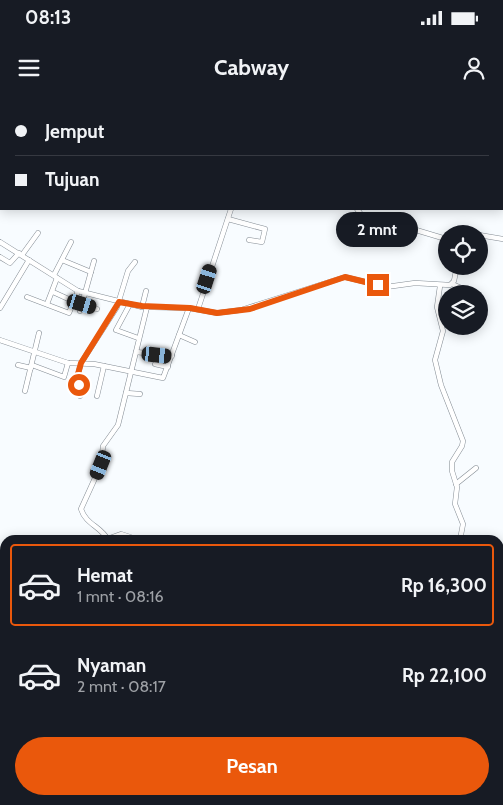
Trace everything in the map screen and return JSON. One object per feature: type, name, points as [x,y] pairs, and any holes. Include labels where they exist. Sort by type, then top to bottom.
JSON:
[{"type":"street","points":[[198,309],[231,210]]},
{"type":"street","points":[[358,210],[366,220],[373,223],[417,230],[438,237]]},
{"type":"street","points":[[228,220],[265,229],[262,242],[248,240]]},
{"type":"street","points":[[0,258],[10,263],[38,233]]},
{"type":"street","points":[[488,236],[503,239]]},
{"type":"street","points":[[0,242],[78,291],[119,302],[145,306],[190,308],[217,313],[250,309],[345,277],[386,287],[415,283],[438,286]]},
{"type":"street","points":[[47,304],[53,292],[62,260],[71,242]]},
{"type":"street","points":[[0,308],[29,260]]},
{"type":"street","points":[[62,260],[91,272]]},
{"type":"street","points":[[80,311],[94,261]]},
{"type":"street","points":[[80,396],[78,374],[81,363],[119,302],[128,271],[135,262]]},
{"type":"street","points":[[446,285],[452,284],[454,275]]},
{"type":"street","points":[[27,297],[69,313],[78,291]]},
{"type":"street","points":[[105,535],[86,520],[82,509],[101,465],[103,446],[116,432],[136,352],[146,291]]},
{"type":"street","points":[[53,292],[97,309]]},
{"type":"street","points":[[130,304],[116,330],[138,338]]},
{"type":"street","points":[[0,340],[68,363],[104,366],[162,378],[190,308]]},
{"type":"street","points":[[25,391],[39,333]]},
{"type":"street","points":[[179,335],[195,342]]},
{"type":"street","points":[[442,335],[435,360],[441,385],[463,441],[452,462],[452,471],[456,484],[455,504],[464,527],[462,535]]},
{"type":"street","points":[[136,352],[172,356]]},
{"type":"street","points":[[18,365],[64,376],[68,363]]},
{"type":"street","points":[[155,364],[168,367]]},
{"type":"street","points":[[98,396],[104,366]]},
{"type":"street","points":[[126,393],[140,394]]},
{"type":"street","points":[[456,484],[476,468]]},
{"type":"route","points":[[79,385],[78,374],[81,363],[90,352],[119,302],[142,306],[190,308],[217,313],[250,309],[345,277],[378,285]]}]
